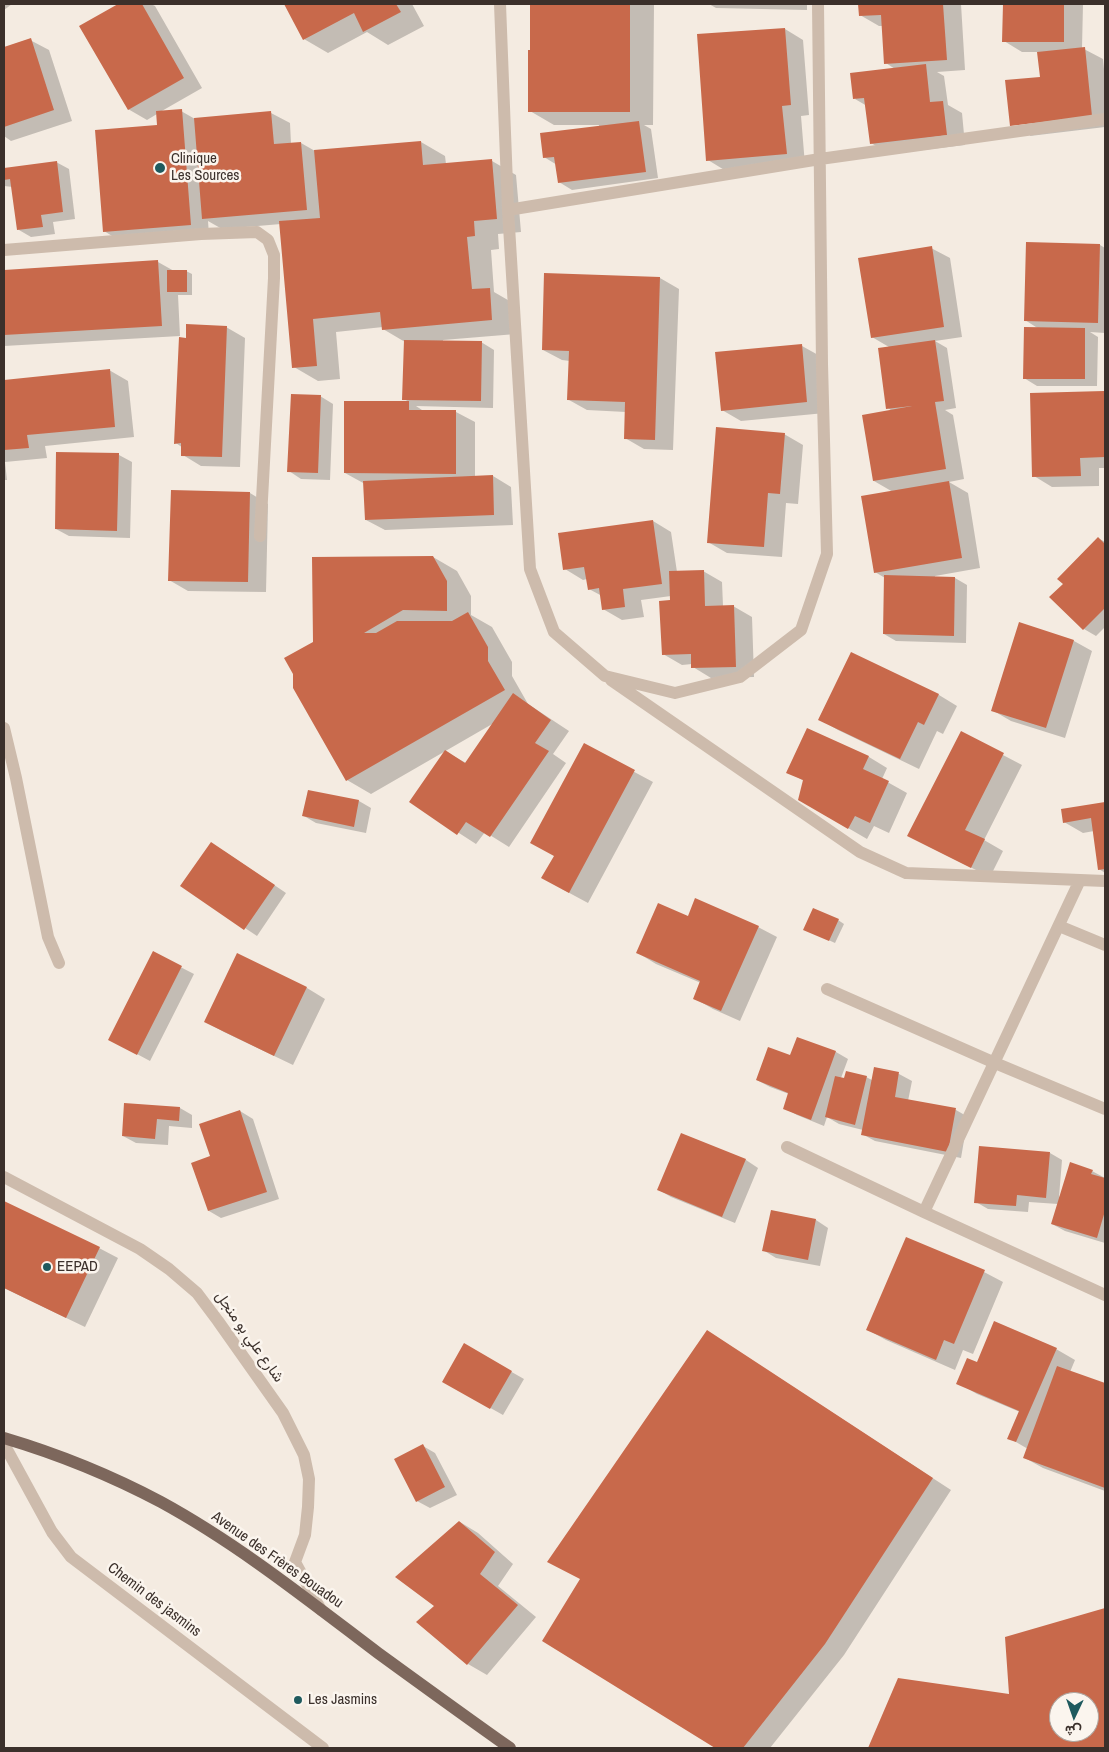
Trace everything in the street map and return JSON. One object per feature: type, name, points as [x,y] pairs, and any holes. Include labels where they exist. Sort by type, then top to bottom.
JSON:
[{"type":"main road","name":"Avenue des Frères Bouadou","points":[[4,1438],[47,1450],[90,1468],[162,1503],[227,1543],[510,1748]]},
{"type":"street","points":[[500,4],[508,210],[530,569],[554,632],[605,676],[860,852],[906,873],[1105,881]]},
{"type":"street","points":[[605,676],[675,693],[740,677],[801,630],[827,554],[822,364],[818,4]]},
{"type":"street","points":[[508,210],[820,160],[1105,119]]},
{"type":"street","points":[[4,250],[201,234],[257,232],[268,240],[274,255],[274,278],[260,536]]},
{"type":"street","points":[[4,728],[48,937],[59,963]]},
{"type":"street","points":[[924,1212],[1080,880]]},
{"type":"street","points":[[1059,926],[1105,945]]},
{"type":"street","points":[[827,989],[1105,1109]]},
{"type":"street","points":[[787,1147],[1105,1295]]},
{"type":"street","name":"شارع علي بو منجل","points":[[4,1177],[140,1249],[169,1269],[197,1293],[218,1321],[283,1413],[304,1455],[309,1479],[308,1507],[305,1535],[295,1562],[321,1610]]},
{"type":"street","name":"Chemin des jasmins","points":[[4,1444],[52,1532],[71,1557],[323,1748]]},
{"type":"building","points":[[118,4],[142,4],[184,78],[128,110],[79,26]]},
{"type":"building","points":[[284,4],[396,4],[401,12],[363,32],[354,13],[303,40]]},
{"type":"building","points":[[530,4],[630,4],[630,112],[528,112]]},
{"type":"building","points":[[858,4],[943,4],[947,60],[884,64],[881,15],[859,16]]},
{"type":"building","points":[[1003,4],[1064,4],[1064,42],[1002,42]]},
{"type":"building","points":[[785,28],[791,105],[782,106],[787,154],[706,161],[697,34]]},
{"type":"building","points":[[31,38],[54,110],[4,127],[4,47]]},
{"type":"building","points":[[1085,47],[1092,116],[1010,126],[1005,80],[1040,77],[1037,52]]},
{"type":"building","points":[[926,64],[930,102],[943,101],[947,135],[870,144],[864,98],[853,99],[850,73]]},
{"type":"building","points":[[182,109],[191,225],[103,232],[95,130],[157,125],[156,111]]},
{"type":"building","points":[[271,111],[274,144],[301,142],[307,210],[202,219],[194,118]]},
{"type":"building","points":[[639,121],[646,172],[558,183],[554,157],[543,158],[540,133]]},
{"type":"building","points":[[421,141],[423,165],[492,159],[497,219],[474,221],[475,236],[467,237],[472,289],[490,288],[492,320],[382,330],[380,312],[313,319],[317,366],[292,368],[279,221],[320,218],[314,150]]},
{"type":"building","points":[[57,161],[63,212],[41,215],[43,227],[17,230],[10,179],[4,180],[4,168]]},
{"type":"building","points":[[1026,242],[1100,244],[1098,323],[1024,321]]},
{"type":"building","points":[[932,246],[944,327],[871,338],[858,258]]},
{"type":"building","points":[[158,260],[162,326],[4,335],[4,270]]},
{"type":"building","points":[[167,270],[187,270],[187,292],[167,292]]},
{"type":"building","points":[[544,273],[660,277],[655,440],[624,439],[625,402],[567,400],[569,351],[542,350]]},
{"type":"building","points":[[186,324],[227,326],[222,457],[181,456],[181,443],[174,444],[179,337],[186,338]]},
{"type":"building","points":[[1024,327],[1085,328],[1085,379],[1023,379]]},
{"type":"building","points":[[404,340],[482,341],[481,401],[402,400]]},
{"type":"building","points":[[935,340],[944,401],[935,402],[946,469],[873,481],[862,415],[912,406],[886,409],[878,348]]},
{"type":"building","points":[[802,344],[807,402],[721,411],[715,352]]},
{"type":"building","points":[[110,369],[115,427],[27,435],[29,448],[4,450],[4,380]]},
{"type":"building","points":[[1104,391],[1105,457],[1080,458],[1081,476],[1032,477],[1030,393]]},
{"type":"building","points":[[291,394],[321,395],[318,473],[287,472]]},
{"type":"building","points":[[344,401],[409,401],[409,410],[456,410],[456,474],[344,473]]},
{"type":"building","points":[[716,427],[785,433],[780,494],[768,493],[764,547],[707,543]]},
{"type":"building","points":[[56,452],[119,453],[117,531],[55,529]]},
{"type":"building","points":[[493,475],[494,515],[365,520],[363,481]]},
{"type":"building","points":[[949,481],[962,558],[874,573],[861,496]]},
{"type":"building","points":[[171,490],[250,492],[248,582],[168,581]]},
{"type":"building","points":[[653,520],[662,584],[623,589],[625,607],[602,610],[599,588],[588,590],[584,567],[563,570],[558,533]]},
{"type":"building","points":[[1098,537],[1105,544],[1105,608],[1083,630],[1049,597],[1063,584],[1057,579]]},
{"type":"building","points":[[433,556],[447,581],[447,611],[403,610],[364,633],[376,633],[397,621],[452,621],[468,612],[488,647],[488,661],[505,690],[346,781],[293,688],[293,674],[284,658],[313,642],[312,557]]},
{"type":"building","points":[[704,570],[705,606],[734,605],[736,667],[691,668],[691,654],[662,655],[659,601],[670,600],[669,571]]},
{"type":"building","points":[[884,575],[955,577],[954,636],[883,634]]},
{"type":"building","points":[[1019,622],[1074,640],[1046,728],[991,711]]},
{"type":"building","points":[[851,652],[939,694],[924,725],[918,722],[900,759],[818,720]]},
{"type":"building","points":[[513,693],[551,720],[535,743],[549,751],[490,837],[466,822],[457,835],[409,802],[445,750],[465,763]]},
{"type":"building","points":[[807,728],[869,756],[863,769],[889,781],[870,823],[855,816],[848,829],[798,800],[803,780],[786,773]]},
{"type":"building","points":[[961,731],[1004,753],[965,830],[985,839],[971,868],[907,836]]},
{"type":"building","points":[[584,743],[635,770],[569,893],[541,878],[554,856],[530,843]]},
{"type":"building","points":[[308,790],[359,800],[354,827],[302,816]]},
{"type":"building","points":[[1105,802],[1105,869],[1098,870],[1091,818],[1063,823],[1061,809]]},
{"type":"building","points":[[211,842],[275,885],[244,930],[180,886]]},
{"type":"building","points":[[695,898],[759,926],[721,1011],[693,999],[700,981],[636,953],[658,903],[688,916]]},
{"type":"building","points":[[813,908],[839,919],[829,941],[803,930]]},
{"type":"building","points":[[153,951],[182,966],[137,1055],[108,1040]]},
{"type":"building","points":[[237,953],[307,987],[274,1056],[204,1022]]},
{"type":"building","points":[[797,1037],[836,1051],[811,1120],[783,1109],[788,1093],[756,1080],[768,1047],[790,1055]]},
{"type":"building","points":[[874,1067],[899,1072],[895,1097],[956,1108],[948,1152],[861,1135]]},
{"type":"building","points":[[846,1071],[867,1076],[855,1125],[825,1117],[835,1076],[844,1078]]},
{"type":"building","points":[[124,1103],[180,1107],[179,1121],[157,1119],[155,1139],[122,1136]]},
{"type":"building","points":[[240,1110],[267,1192],[208,1211],[191,1163],[210,1156],[199,1124]]},
{"type":"building","points":[[681,1133],[746,1159],[722,1217],[657,1190]]},
{"type":"building","points":[[979,1146],[1050,1152],[1046,1198],[1017,1195],[1016,1206],[974,1203]]},
{"type":"building","points":[[1070,1162],[1093,1170],[1091,1174],[1105,1178],[1105,1211],[1097,1238],[1051,1224]]},
{"type":"building","name":"EEPAD","points":[[4,1201],[100,1247],[66,1318],[4,1288]]},
{"type":"building","points":[[771,1210],[816,1219],[808,1260],[762,1251]]},
{"type":"building","points":[[906,1237],[985,1270],[954,1344],[944,1340],[936,1360],[866,1330]]},
{"type":"building","points":[[994,1321],[1057,1348],[1016,1442],[1007,1439],[1019,1411],[956,1384],[967,1358],[977,1362]]},
{"type":"building","points":[[707,1330],[933,1478],[825,1644],[743,1748],[715,1748],[542,1641],[580,1579],[547,1562]]},
{"type":"building","points":[[464,1343],[512,1371],[490,1409],[442,1382]]},
{"type":"building","points":[[1057,1366],[1105,1383],[1105,1488],[1023,1458]]},
{"type":"building","points":[[423,1444],[445,1487],[416,1502],[394,1459]]},
{"type":"building","points":[[459,1521],[495,1552],[480,1574],[518,1605],[467,1665],[416,1622],[434,1606],[395,1577]]},
{"type":"building","points":[[1105,1608],[1105,1748],[868,1748],[898,1678],[1009,1694],[1005,1637]]},
{"type":"place","name":"Clinique Les Sources","points":[[160,168]]},
{"type":"place","name":"EEPAD","points":[[47,1267]]},
{"type":"place","name":"Les Jasmins","points":[[298,1700]]}]
